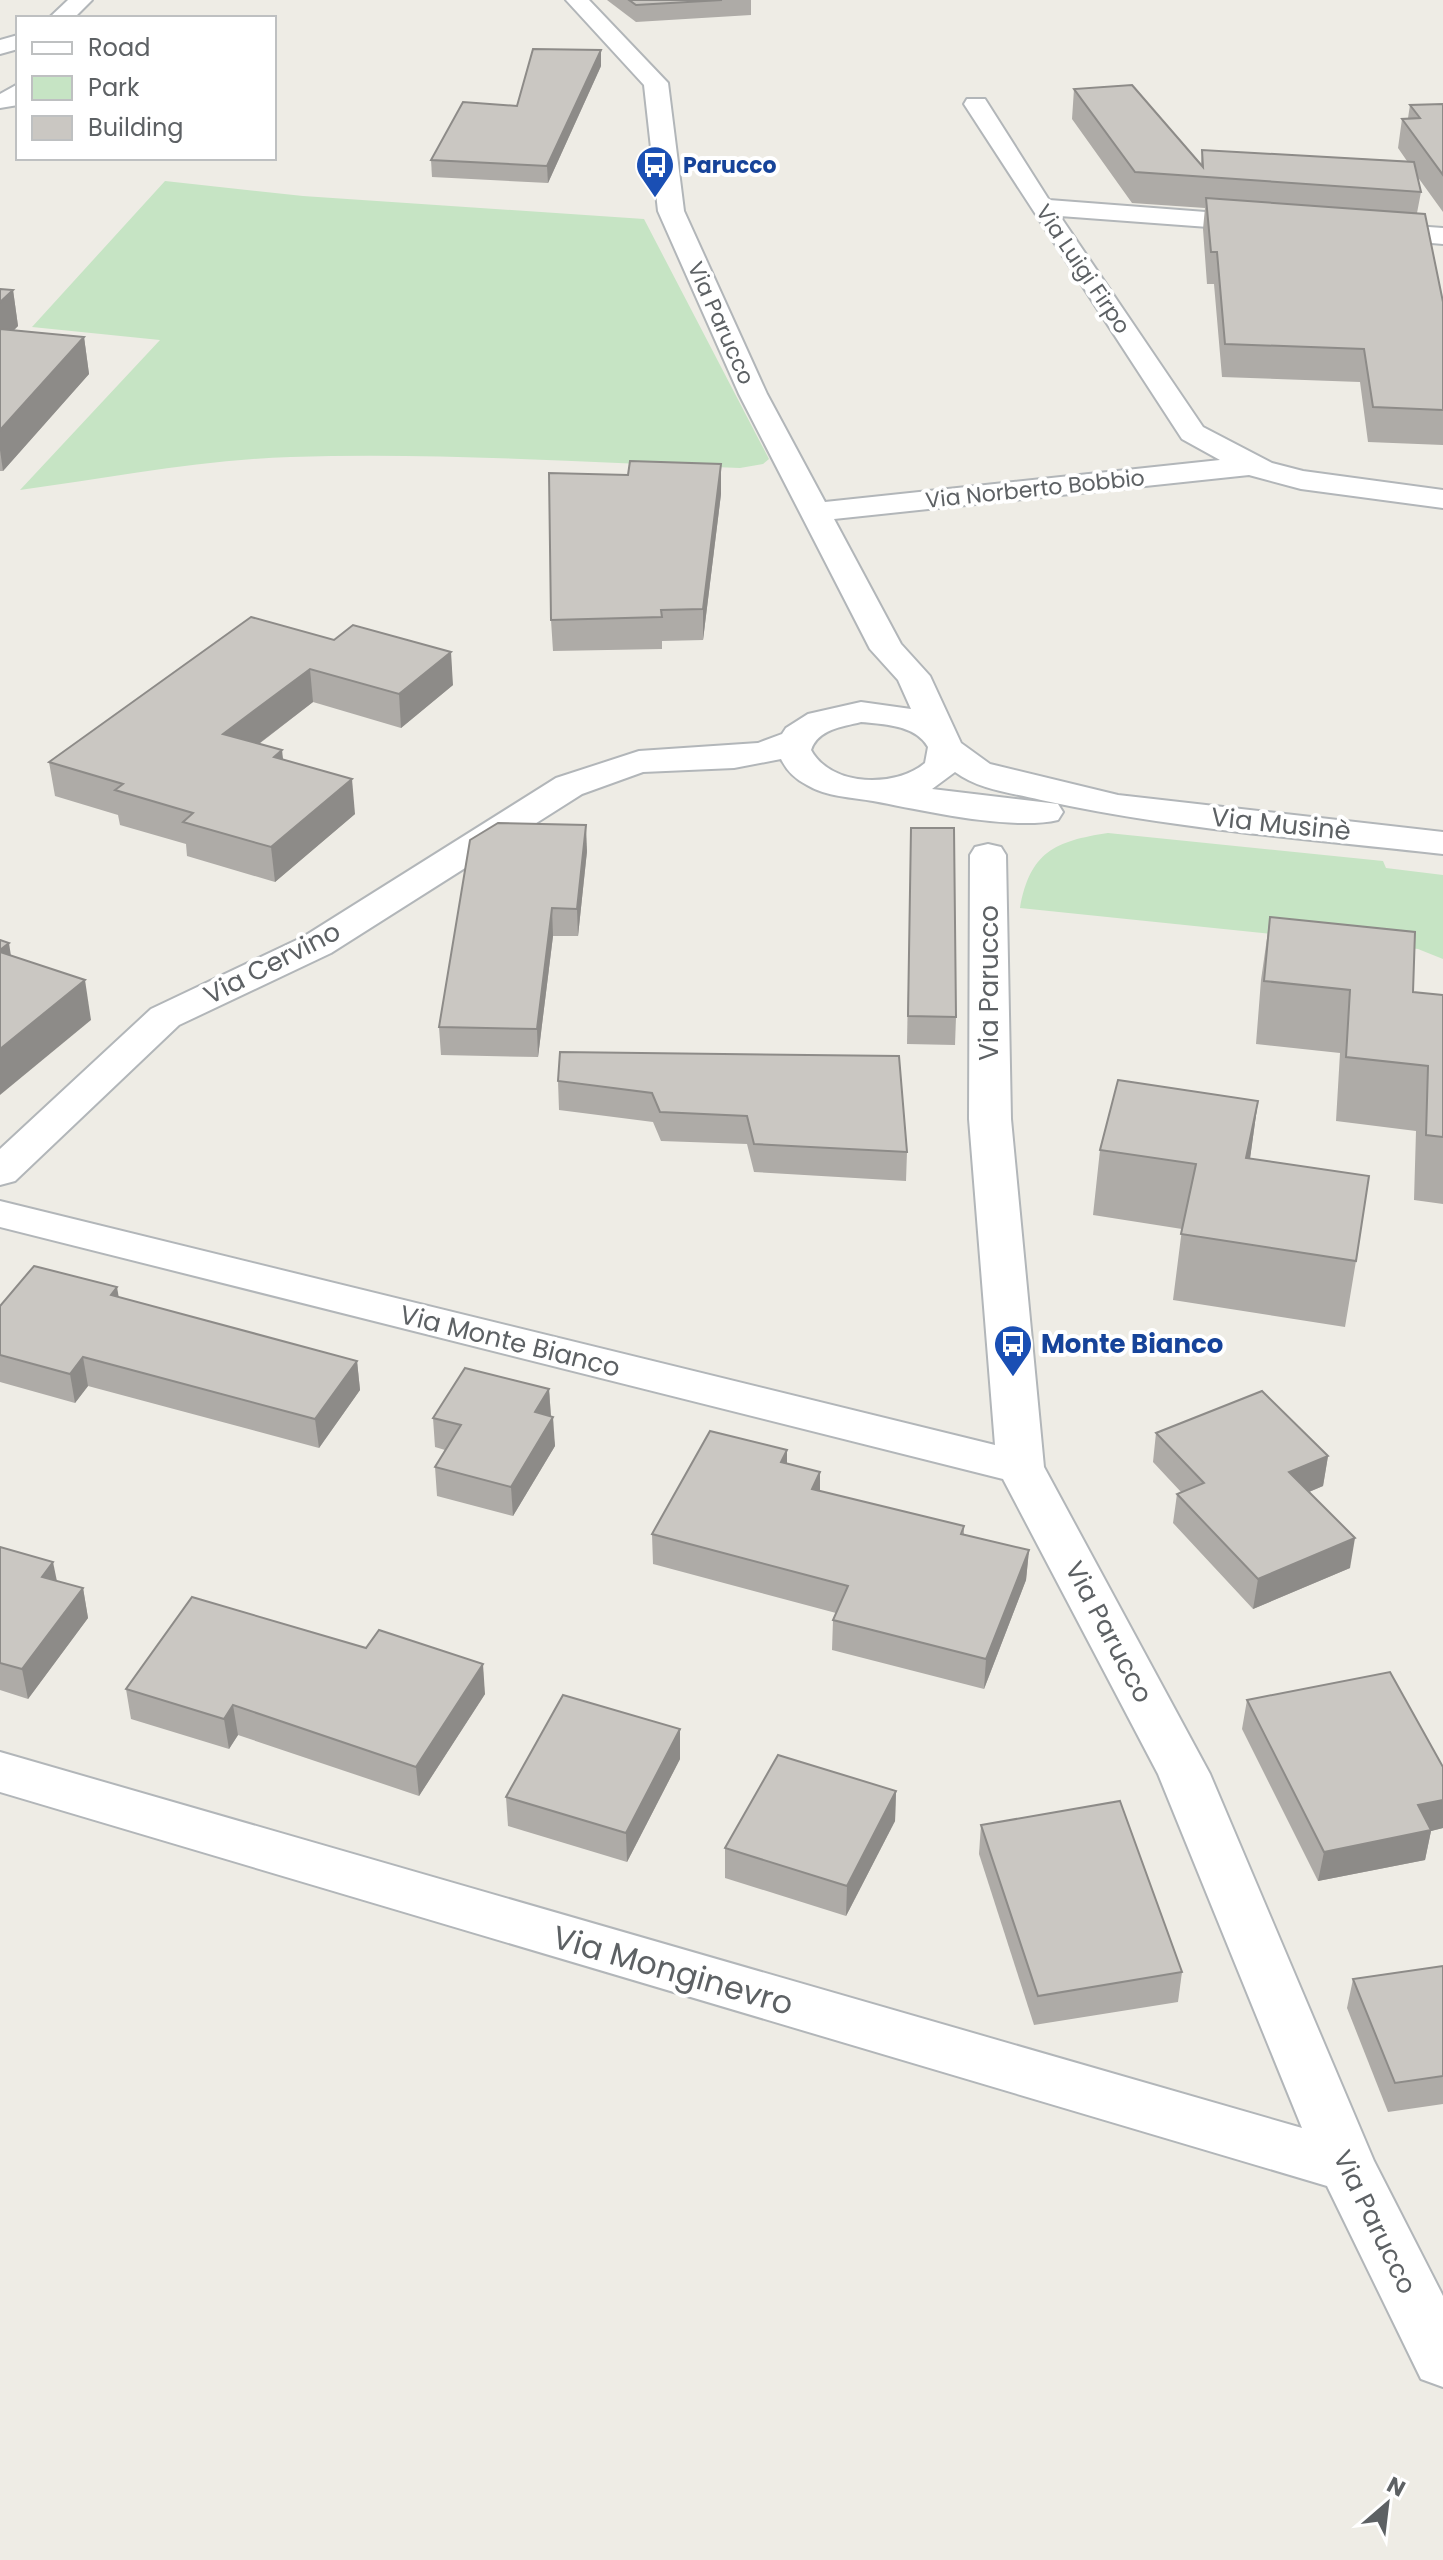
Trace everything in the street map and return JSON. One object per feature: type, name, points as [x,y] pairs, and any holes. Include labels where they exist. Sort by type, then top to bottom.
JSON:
[{"type":"street","points":[[62,16],[81,0]]},
{"type":"street","name":"Via Parucco","points":[[577,0],[656,83],[671,211],[753,394],[887,649],[913,676],[944,744]]},
{"type":"street","name":"Via Luigi Firpo","points":[[976,104],[1192,433]]},
{"type":"street","points":[[1041,207],[1288,225]]},
{"type":"street","points":[[1350,229],[1443,236]]},
{"type":"street","name":"Via Norberto Bobbio","points":[[1192,433],[1254,465],[1301,480],[1443,499]]},
{"type":"street","name":"Via Norberto Bobbio","points":[[816,512],[1254,465]]},
{"type":"street","points":[[887,649],[881,669],[862,695],[836,715],[814,723],[799,734],[793,746],[795,759],[804,771],[850,788],[926,799],[965,825],[995,832],[1061,823],[1118,806]]},
{"type":"street","points":[[836,715],[887,713],[930,728],[999,794],[995,832]]},
{"type":"street","name":"Via Cervino","points":[[0,1172],[165,1017],[317,945],[569,786],[639,762],[765,753],[796,741]]},
{"type":"street","points":[[850,788],[889,790],[929,777],[942,766],[944,744]]},
{"type":"street","name":"Via Cervino","points":[[569,786],[624,772],[664,771],[850,788]]},
{"type":"street","name":"Via Musinè","points":[[977,772],[1118,806],[1443,843]]},
{"type":"street","name":"Via Parucco","points":[[995,832],[990,1119],[1020,1467],[1184,1774],[1347,2167],[1443,2359]]},
{"type":"street","name":"Via Monte Bianco","points":[[0,1214],[1020,1467]]},
{"type":"street","name":"Via Monginevro","points":[[0,1772],[1347,2167]]},
{"type":"green space","points":[[165,181],[303,196],[644,219],[769,459],[763,464],[740,468],[459,457],[291,457],[189,466],[20,490],[160,340],[32,327]]},
{"type":"green space","points":[[1108,833],[1383,861],[1386,868],[1443,875],[1443,959],[1418,949],[1020,908],[1031,874],[1048,852],[1073,840]]},
{"type":"building","points":[[629,0],[722,0],[636,5]]},
{"type":"building","points":[[533,49],[601,50],[547,166],[431,160],[463,102],[517,106]]},
{"type":"building","points":[[1132,85],[1203,167],[1202,150],[1414,162],[1421,192],[1135,172],[1074,89]]},
{"type":"building","points":[[1443,104],[1443,175],[1402,119],[1420,118],[1410,105]]},
{"type":"building","points":[[1206,198],[1425,214],[1443,302],[1443,410],[1373,407],[1364,349],[1225,344],[1217,252],[1211,252]]},
{"type":"building","points":[[0,289],[13,290],[0,302]]},
{"type":"building","points":[[0,329],[84,337],[0,430]]},
{"type":"building","points":[[630,461],[721,464],[703,609],[661,610],[662,617],[551,620],[549,473],[628,475]]},
{"type":"building","points":[[251,617],[334,640],[353,625],[451,652],[399,694],[310,669],[223,734],[282,750],[274,757],[352,779],[271,847],[183,822],[193,813],[115,790],[123,784],[49,762]]},
{"type":"building","points":[[498,823],[586,825],[577,909],[552,908],[537,1029],[439,1027],[470,840]]},
{"type":"building","points":[[911,828],[954,828],[956,1017],[908,1016]]},
{"type":"building","points":[[1270,917],[1415,932],[1413,992],[1443,995],[1443,1137],[1426,1135],[1428,1066],[1346,1057],[1350,990],[1264,981]]},
{"type":"building","points":[[0,940],[9,943],[0,950]]},
{"type":"building","points":[[0,952],[85,980],[0,1049]]},
{"type":"building","points":[[560,1052],[899,1056],[907,1152],[754,1144],[747,1116],[660,1112],[652,1093],[558,1081]]},
{"type":"building","points":[[1118,1080],[1258,1101],[1246,1158],[1369,1176],[1356,1261],[1181,1234],[1196,1164],[1100,1150]]},
{"type":"building","points":[[34,1266],[117,1287],[111,1295],[357,1361],[315,1419],[83,1357],[70,1374],[0,1355],[0,1306]]},
{"type":"building","points":[[465,1368],[549,1389],[535,1412],[553,1417],[511,1487],[435,1467],[461,1425],[433,1418]]},
{"type":"building","points":[[1262,1391],[1328,1456],[1289,1472],[1355,1538],[1258,1579],[1177,1494],[1204,1483],[1156,1433]]},
{"type":"building","points":[[710,1431],[787,1450],[781,1462],[820,1472],[812,1489],[964,1526],[961,1534],[1029,1550],[986,1659],[833,1620],[848,1586],[652,1534]]},
{"type":"building","points":[[0,1547],[53,1562],[42,1577],[83,1588],[22,1669],[0,1663]]},
{"type":"building","points":[[192,1597],[366,1648],[379,1630],[483,1664],[416,1767],[233,1705],[224,1719],[126,1689]]},
{"type":"building","points":[[1390,1672],[1443,1767],[1443,1800],[1418,1805],[1431,1830],[1324,1852],[1247,1700]]},
{"type":"building","points":[[563,1695],[680,1729],[626,1833],[506,1797]]},
{"type":"building","points":[[778,1755],[896,1791],[847,1886],[725,1848]]},
{"type":"building","points":[[1120,1801],[1182,1972],[1038,1996],[981,1825]]},
{"type":"building","points":[[1443,1966],[1443,2076],[1395,2083],[1353,1979]]},
{"type":"place","name":"Parucco","points":[[655,199]]},
{"type":"place","name":"Monte Bianco","points":[[1013,1378]]}]
